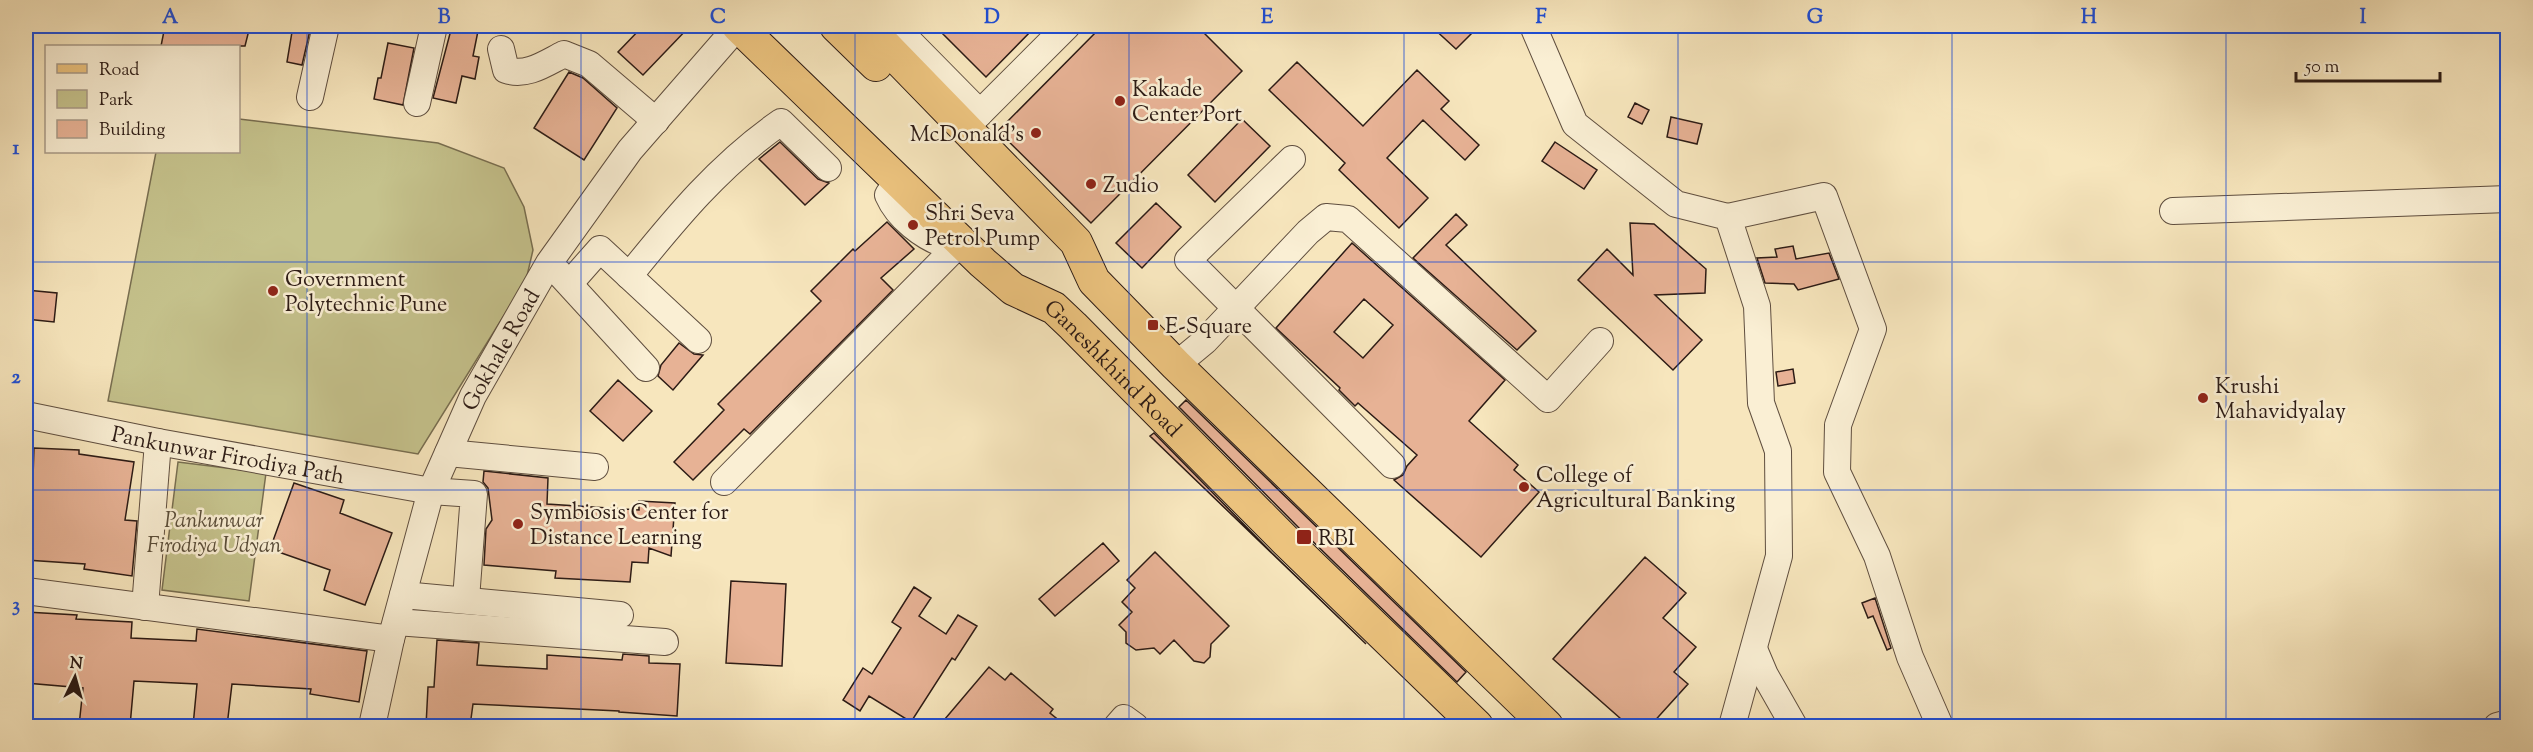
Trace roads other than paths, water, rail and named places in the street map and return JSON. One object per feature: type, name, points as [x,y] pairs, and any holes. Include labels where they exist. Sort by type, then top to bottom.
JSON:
[{"type":"main road","name":"Ganeshkhind Road","points":[[738,26],[958,239],[1013,289],[1054,308],[1146,397],[1286,540],[1477,726]]},
{"type":"main road","points":[[765,26],[1054,308]]},
{"type":"main road","points":[[836,26],[1094,281]]},
{"type":"main road","name":"Ganeshkhind Road","points":[[866,26],[904,38],[1076,242],[1094,281],[1176,365],[1547,726]]},
{"type":"street","points":[[310,97],[327,26]]},
{"type":"street","points":[[417,103],[434,26]]},
{"type":"street","name":"Gokhale Road","points":[[372,726],[393,631],[431,491],[473,396],[549,263],[630,150],[738,26]]},
{"type":"street","points":[[973,121],[1067,26]]},
{"type":"street","points":[[1533,26],[1575,124],[1676,204],[1728,217],[1824,196],[1873,329],[1839,425],[1837,472],[1877,556],[1910,657],[1940,726]]},
{"type":"street","points":[[501,49],[506,70],[518,74],[540,67],[564,54],[589,64],[656,121]]},
{"type":"street","points":[[629,276],[715,175],[754,140],[781,122],[828,168]]},
{"type":"street","points":[[1292,159],[1188,260],[1392,465]]},
{"type":"street","points":[[2173,211],[2508,199]]},
{"type":"street","points":[[1176,365],[1205,341],[1308,232],[1326,217],[1348,219],[1548,399],[1600,341]]},
{"type":"street","points":[[1728,217],[1757,306],[1761,403],[1778,452],[1779,556],[1732,726]]},
{"type":"street","points":[[724,482],[958,239]]},
{"type":"street","points":[[570,283],[600,249],[698,340]]},
{"type":"street","points":[[549,263],[570,283],[646,368]]},
{"type":"street","name":"Pankunwar Firodiya Path","points":[[26,415],[158,442],[431,491],[474,494],[466,599]]},
{"type":"street","points":[[145,607],[158,442]]},
{"type":"street","points":[[448,453],[595,467]]},
{"type":"street","points":[[26,591],[145,607],[393,631],[665,642]]},
{"type":"street","points":[[403,595],[620,615]]},
{"type":"street","points":[[1754,649],[1765,675],[1794,726]]},
{"type":"street","points":[[1117,726],[1124,718],[1135,726]]},
{"type":"street","points":[[2498,726],[2508,723]]},
{"type":"place","name":"Kakade Center Port","points":[[1120,101]]},
{"type":"place","name":"McDonald's","points":[[1036,133]]},
{"type":"place","name":"Zudio","points":[[1091,184]]},
{"type":"place","name":"Shri Seva Petrol Pump","points":[[913,225]]},
{"type":"place","name":"Government Polytechnic Pune","points":[[273,291]]},
{"type":"place","name":"E-Square","points":[[1153,325]]},
{"type":"place","name":"Krushi Mahavidyalay","points":[[2203,398]]},
{"type":"place","name":"College of Agricultural Banking","points":[[1524,487]]},
{"type":"place","name":"Symbiosis Center for Distance Learning","points":[[518,524]]},
{"type":"place","name":"RBI","points":[[1304,537]]},
{"type":"park label","name":"Pankunwar Firodiya Udyan","points":[[214,532]]}]
